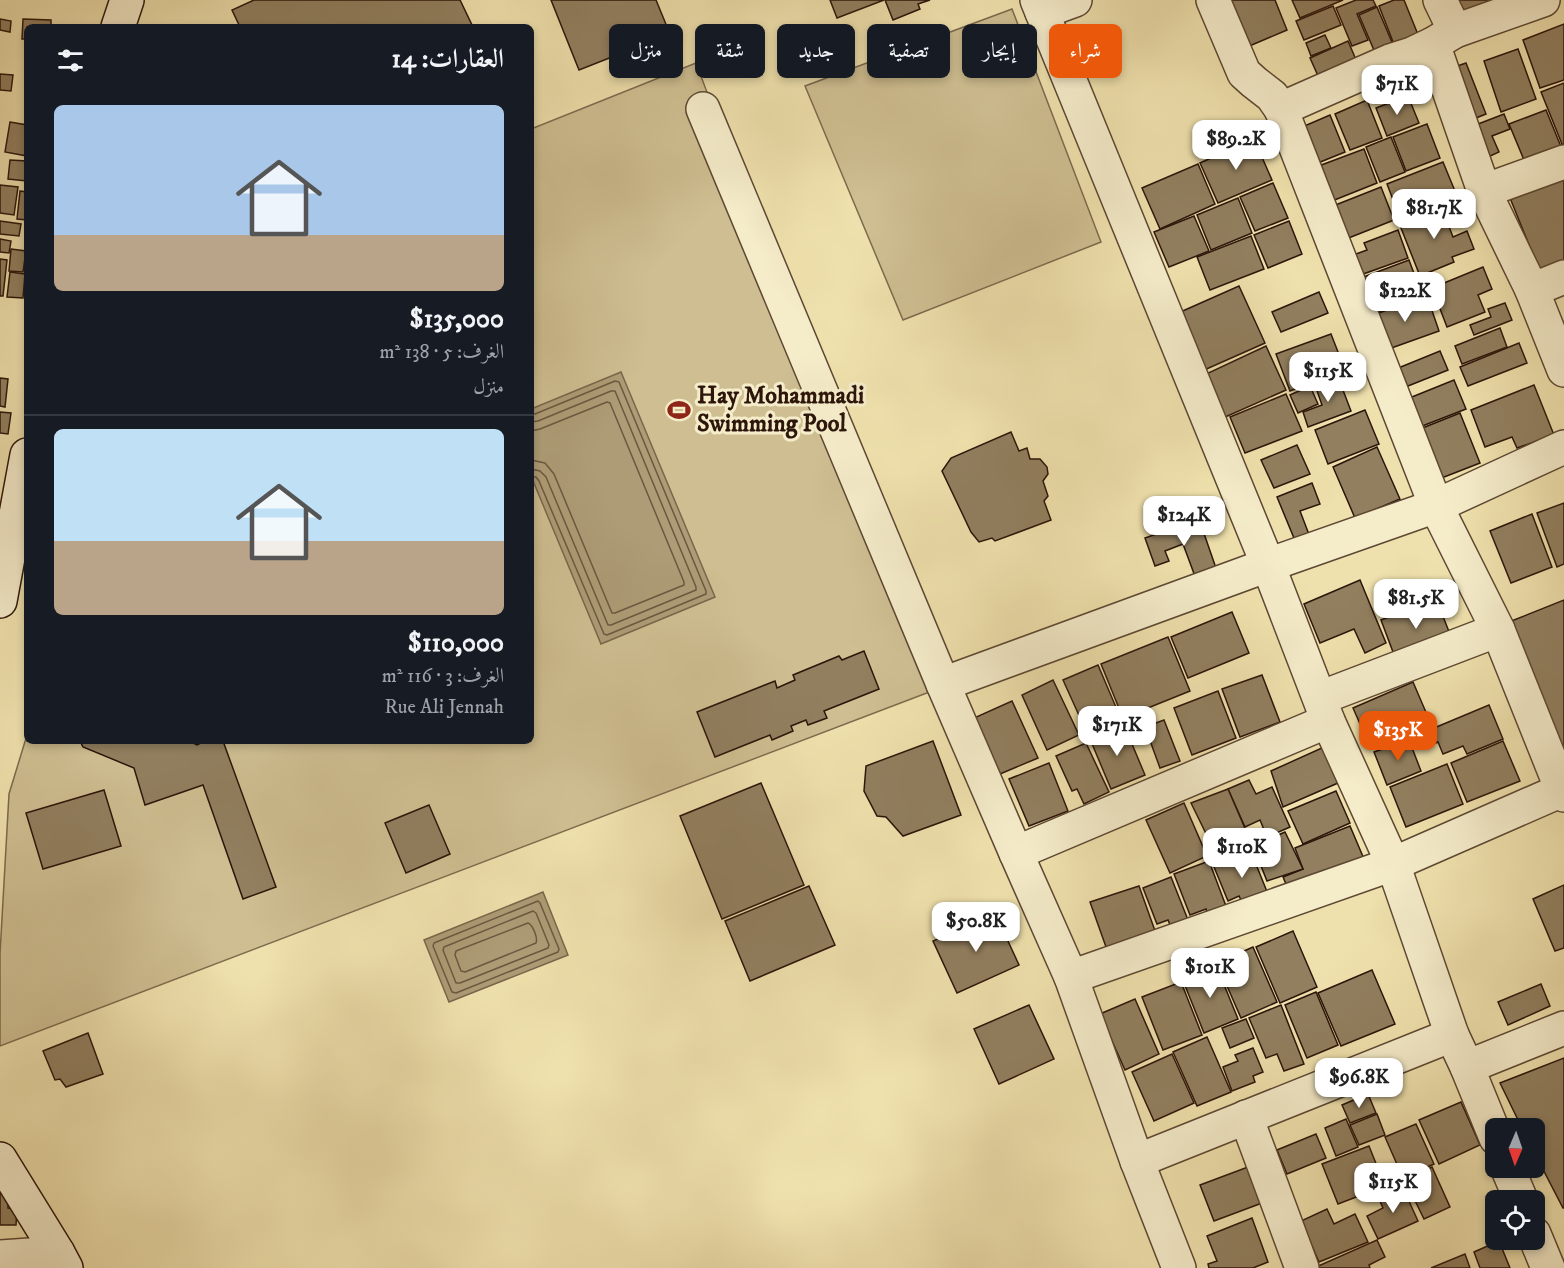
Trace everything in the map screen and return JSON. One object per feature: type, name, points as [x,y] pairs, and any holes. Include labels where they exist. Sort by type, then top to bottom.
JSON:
[{"type":"street","points":[[119,24],[127,0]]},
{"type":"street","points":[[1075,0],[1040,6],[1268,565],[1324,710],[1393,864],[1452,1035],[1488,1118]]},
{"type":"street","points":[[1071,977],[1393,864],[1563,792],[1498,630],[1436,506],[1281,109],[1272,96],[1244,72],[1213,0]]},
{"type":"street","points":[[1440,0],[1444,38],[1484,191],[1532,290],[1564,370]]},
{"type":"street","points":[[1281,109],[1389,61],[1412,54],[1444,38],[1542,0]]},
{"type":"street","points":[[703,109],[943,684],[1071,977],[1137,1161],[1179,1268]]},
{"type":"street","points":[[1484,191],[1564,162]]},
{"type":"street","points":[[1532,290],[1564,277]]},
{"type":"street","points":[[943,684],[1436,506],[1564,447]]},
{"type":"street","points":[[0,601],[24,471]]},
{"type":"street","points":[[1016,853],[1498,630]]},
{"type":"street","points":[[1467,1067],[1564,1028]]},
{"type":"street","points":[[1137,1161],[1452,1035]]},
{"type":"street","points":[[1246,1117],[1302,1268]]},
{"type":"street","points":[[0,1159],[62,1260]]},
{"type":"street","points":[[0,1257],[62,1260]]},
{"type":"shaded area","points":[[1012,9],[1018,24],[972,24]]},
{"type":"shaded area","points":[[962,28],[962,78],[1037,78],[1037,74],[1101,242],[903,320],[805,86],[827,78],[855,78],[855,67],[867,63],[867,78],[950,78],[950,32]]},
{"type":"shaded area","name":"Hay Mohammadi Swimming Pool","points":[[695,63],[695,78],[702,78],[932,691],[0,1046],[0,954],[9,794],[24,744],[534,744],[534,128],[658,78],[683,78],[683,68]]},
{"type":"water","points":[[621,372],[715,597],[601,644],[534,483],[534,408]]},
{"type":"water","points":[[543,892],[568,955],[449,1002],[424,940]]},
{"type":"building","points":[[254,0],[460,0],[472,24],[239,24],[232,10]]},
{"type":"building","points":[[551,0],[656,0],[666,24],[609,24],[609,58],[579,70]]},
{"type":"building","points":[[830,0],[884,0],[837,18]]},
{"type":"building","points":[[885,0],[930,0],[918,4],[920,9],[893,20]]},
{"type":"building","points":[[1227,0],[1275,0],[1287,30],[1247,47]]},
{"type":"building","points":[[1292,0],[1343,0],[1300,18]]},
{"type":"building","points":[[1356,0],[1373,0],[1376,6],[1357,14],[1368,40],[1352,46],[1336,8]]},
{"type":"building","points":[[1394,0],[1404,0],[1419,37],[1395,47],[1379,6]]},
{"type":"building","points":[[1452,0],[1499,0],[1461,21]]},
{"type":"building","points":[[1333,6],[1341,25],[1304,40],[1296,21]]},
{"type":"building","points":[[1377,7],[1394,47],[1376,55],[1359,15]]},
{"type":"building","points":[[0,19],[11,21],[10,32],[0,30]]},
{"type":"building","points":[[23,19],[51,20],[51,24],[24,24],[24,39],[22,39]]},
{"type":"building","points":[[1564,24],[1564,80],[1540,88],[1523,40]]},
{"type":"building","points":[[1325,35],[1331,48],[1311,56],[1306,43]]},
{"type":"building","points":[[1348,41],[1357,62],[1319,78],[1310,58]]},
{"type":"building","points":[[1518,49],[1536,99],[1501,112],[1484,61]]},
{"type":"building","points":[[1466,63],[1486,114],[1466,122],[1446,70]]},
{"type":"building","points":[[0,74],[13,75],[11,91],[0,90]]},
{"type":"building","points":[[1564,83],[1564,149],[1541,92]]},
{"type":"building","points":[[1408,96],[1419,123],[1387,136],[1376,108]]},
{"type":"building","points":[[1367,100],[1382,138],[1350,150],[1335,114]]},
{"type":"building","points":[[1546,110],[1564,154],[1529,172],[1509,124]]},
{"type":"building","points":[[1504,114],[1510,129],[1492,136],[1499,152],[1486,158],[1473,126]]},
{"type":"building","points":[[1330,115],[1345,152],[1308,167],[1293,131]]},
{"type":"building","points":[[10,122],[24,124],[24,155],[5,152]]},
{"type":"building","points":[[1427,124],[1440,158],[1406,171],[1393,137]]},
{"type":"building","points":[[1391,137],[1405,172],[1380,182],[1366,147]]},
{"type":"building","points":[[1254,139],[1272,180],[1218,203],[1200,163]]},
{"type":"building","points":[[1364,149],[1377,183],[1322,205],[1308,170]]},
{"type":"building","points":[[10,160],[24,161],[24,181],[8,179]]},
{"type":"building","points":[[1443,162],[1457,196],[1400,218],[1387,184]]},
{"type":"building","points":[[1198,164],[1215,204],[1160,229],[1142,188]]},
{"type":"building","points":[[1564,171],[1564,274],[1544,282],[1508,193]]},
{"type":"building","points":[[1273,183],[1288,218],[1255,231],[1240,197]]},
{"type":"building","points":[[0,185],[18,187],[14,215],[0,213]]},
{"type":"building","points":[[1381,187],[1394,220],[1341,241],[1328,208]]},
{"type":"building","points":[[20,191],[24,192],[24,220],[17,219]]},
{"type":"building","points":[[1238,198],[1252,233],[1211,250],[1197,215]]},
{"type":"building","points":[[1451,203],[1456,215],[1446,219],[1453,237],[1467,231],[1474,249],[1452,257],[1454,262],[1420,276],[1399,223]]},
{"type":"building","points":[[1194,216],[1209,251],[1169,267],[1154,232]]},
{"type":"building","points":[[0,221],[21,224],[19,236],[0,234]]},
{"type":"building","points":[[1289,221],[1302,254],[1268,268],[1254,235]]},
{"type":"building","points":[[1398,230],[1408,258],[1352,278],[1345,258],[1367,250],[1364,243]]},
{"type":"building","points":[[1251,236],[1264,269],[1210,290],[1197,257]]},
{"type":"building","points":[[0,239],[11,241],[9,253],[0,252]]},
{"type":"building","points":[[11,249],[24,251],[23,272],[9,271]]},
{"type":"building","points":[[0,259],[7,260],[3,296],[0,296]]},
{"type":"building","points":[[1409,260],[1422,295],[1367,316],[1353,281]]},
{"type":"building","points":[[1483,267],[1492,289],[1478,295],[1485,312],[1447,327],[1432,288]]},
{"type":"building","points":[[10,272],[24,274],[23,298],[7,297]]},
{"type":"building","points":[[1239,286],[1265,343],[1202,371],[1176,314]]},
{"type":"building","points":[[1319,292],[1328,313],[1281,332],[1272,312]]},
{"type":"building","points":[[1427,296],[1439,331],[1383,351],[1370,316]]},
{"type":"building","points":[[1505,303],[1512,320],[1474,335],[1470,325],[1491,317],[1488,309]]},
{"type":"building","points":[[1500,328],[1507,347],[1462,364],[1455,346]]},
{"type":"building","points":[[1331,334],[1345,370],[1290,391],[1276,354]]},
{"type":"building","points":[[1519,343],[1527,363],[1468,386],[1460,367]]},
{"type":"building","points":[[1266,346],[1286,390],[1223,418],[1204,375]]},
{"type":"building","points":[[1440,351],[1448,370],[1398,390],[1391,371]]},
{"type":"building","points":[[1338,377],[1351,411],[1308,427],[1303,412],[1322,405],[1315,385]]},
{"type":"building","points":[[0,378],[8,379],[5,407],[0,406]]},
{"type":"building","points":[[1454,380],[1466,409],[1412,430],[1402,401]]},
{"type":"building","points":[[1534,385],[1554,435],[1517,448],[1512,437],[1485,447],[1471,410]]},
{"type":"building","points":[[1310,386],[1318,404],[1298,413],[1290,395]]},
{"type":"building","points":[[1286,394],[1302,431],[1245,453],[1230,417]]},
{"type":"building","points":[[1365,410],[1379,444],[1328,464],[1315,430]]},
{"type":"building","points":[[0,412],[11,413],[8,434],[0,433]]},
{"type":"building","points":[[1460,413],[1480,463],[1439,479],[1420,429]]},
{"type":"building","points":[[1011,432],[1019,451],[1027,448],[1030,459],[1040,459],[1047,467],[1048,474],[1043,481],[1048,496],[1044,501],[1051,520],[995,541],[992,538],[979,542],[971,532],[942,471],[951,458]]},
{"type":"building","points":[[1297,445],[1310,474],[1274,488],[1261,460]]},
{"type":"building","points":[[1377,447],[1400,499],[1355,518],[1333,467]]},
{"type":"building","points":[[1312,483],[1320,504],[1300,511],[1310,537],[1296,543],[1277,497]]},
{"type":"building","points":[[1564,503],[1564,564],[1557,567],[1537,513]]},
{"type":"building","points":[[1532,514],[1552,567],[1511,583],[1490,531]]},
{"type":"building","points":[[1199,519],[1217,571],[1196,579],[1183,544],[1165,551],[1169,561],[1155,566],[1145,538]]},
{"type":"building","points":[[1360,580],[1386,643],[1365,653],[1354,629],[1320,643],[1304,604]]},
{"type":"building","points":[[1436,599],[1452,639],[1396,660],[1381,620]]},
{"type":"building","points":[[1564,600],[1564,756],[1509,622]]},
{"type":"building","points":[[1232,612],[1249,653],[1188,678],[1171,637]]},
{"type":"building","points":[[1168,637],[1190,691],[1123,718],[1101,664]]},
{"type":"building","points":[[864,651],[879,689],[824,711],[827,718],[808,725],[806,720],[791,726],[793,731],[772,740],[770,735],[715,757],[697,712],[775,681],[777,688],[795,680],[793,675],[839,656],[842,660]]},
{"type":"building","points":[[1098,665],[1121,719],[1087,733],[1063,680]]},
{"type":"building","points":[[1262,675],[1280,722],[1240,737],[1222,689]]},
{"type":"building","points":[[1053,680],[1079,735],[1047,750],[1022,695]]},
{"type":"building","points":[[1413,682],[1431,724],[1371,749],[1353,708]]},
{"type":"building","points":[[1218,691],[1236,738],[1192,755],[1174,708]]},
{"type":"building","points":[[1012,701],[1038,758],[1000,774],[974,718]]},
{"type":"building","points":[[1489,705],[1503,739],[1467,754],[1463,746],[1443,754],[1438,742],[1421,749],[1415,736]]},
{"type":"building","points":[[1164,720],[1180,761],[1160,768],[1145,727]]},
{"type":"building","points":[[1124,725],[1145,775],[1111,789],[1090,739]]},
{"type":"building","points":[[1409,740],[1421,771],[1387,785],[1374,752]]},
{"type":"building","points":[[933,741],[961,815],[903,836],[886,817],[877,816],[864,791],[866,766]]},
{"type":"building","points":[[1503,741],[1520,781],[1467,802],[1451,763]]},
{"type":"building","points":[[1086,743],[1109,792],[1084,804],[1077,789],[1072,791],[1056,756]]},
{"type":"building","points":[[82,744],[224,744],[276,887],[243,899],[203,785],[145,805],[134,768],[83,747]]},
{"type":"building","points":[[1324,747],[1338,783],[1283,807],[1271,771]]},
{"type":"building","points":[[1049,763],[1068,811],[1029,826],[1009,779]]},
{"type":"building","points":[[1447,764],[1463,804],[1406,827],[1390,787]]},
{"type":"building","points":[[1249,780],[1256,794],[1272,787],[1290,827],[1267,837],[1260,820],[1245,827],[1228,789]]},
{"type":"building","points":[[761,783],[804,885],[722,919],[680,816]]},
{"type":"building","points":[[1228,789],[1250,840],[1216,854],[1191,803]]},
{"type":"building","points":[[104,790],[121,846],[43,869],[26,813]]},
{"type":"building","points":[[1336,791],[1350,823],[1303,844],[1288,811]]},
{"type":"building","points":[[1184,803],[1207,856],[1170,873],[1146,820]]},
{"type":"building","points":[[429,805],[450,854],[406,873],[385,823]]},
{"type":"building","points":[[1350,826],[1367,866],[1291,896],[1283,877],[1303,869],[1295,848]]},
{"type":"building","points":[[1285,832],[1303,869],[1267,881],[1253,846]]},
{"type":"building","points":[[1249,847],[1270,899],[1246,910],[1239,896],[1228,901],[1212,862]]},
{"type":"building","points":[[1209,861],[1229,914],[1210,921],[1206,909],[1190,915],[1174,874]]},
{"type":"building","points":[[1171,877],[1192,930],[1175,937],[1168,920],[1157,924],[1143,888]]},
{"type":"building","points":[[1564,885],[1564,948],[1555,951],[1533,899]]},
{"type":"building","points":[[809,886],[835,945],[750,981],[725,921]]},
{"type":"building","points":[[1139,886],[1159,942],[1111,961],[1090,902]]},
{"type":"building","points":[[995,913],[1019,965],[957,993],[933,941]]},
{"type":"building","points":[[1293,931],[1317,987],[1280,1003],[1256,947]]},
{"type":"building","points":[[1253,947],[1277,1002],[1241,1018],[1217,963]]},
{"type":"building","points":[[1216,965],[1238,1019],[1204,1033],[1182,978]]},
{"type":"building","points":[[1372,970],[1395,1024],[1341,1046],[1318,993]]},
{"type":"building","points":[[1181,982],[1202,1035],[1163,1050],[1142,997]]},
{"type":"building","points":[[1541,984],[1550,1006],[1508,1025],[1498,1002]]},
{"type":"building","points":[[1316,992],[1338,1045],[1307,1058],[1285,1005]]},
{"type":"building","points":[[1135,999],[1159,1054],[1125,1070],[1100,1014]]},
{"type":"building","points":[[1029,1005],[1054,1059],[999,1084],[974,1029]]},
{"type":"building","points":[[1281,1005],[1304,1064],[1284,1071],[1277,1054],[1266,1058],[1249,1018]]},
{"type":"building","points":[[1246,1019],[1254,1038],[1230,1048],[1222,1028]]},
{"type":"building","points":[[88,1033],[103,1074],[66,1087],[60,1079],[55,1080],[43,1051]]},
{"type":"building","points":[[1207,1037],[1231,1092],[1197,1106],[1173,1052]]},
{"type":"building","points":[[1253,1048],[1263,1072],[1253,1076],[1255,1082],[1232,1091],[1223,1067],[1238,1061],[1235,1055]]},
{"type":"building","points":[[1172,1054],[1194,1103],[1154,1121],[1132,1072]]},
{"type":"building","points":[[1564,1058],[1564,1208],[1545,1173],[1545,1118],[1517,1118],[1500,1083]]},
{"type":"building","points":[[1368,1094],[1376,1113],[1350,1123],[1342,1105]]},
{"type":"building","points":[[1461,1102],[1480,1145],[1439,1164],[1419,1120]]},
{"type":"building","points":[[1377,1114],[1385,1135],[1359,1145],[1350,1125]]},
{"type":"building","points":[[1346,1119],[1358,1147],[1336,1156],[1325,1128]]},
{"type":"building","points":[[1416,1124],[1434,1164],[1403,1178],[1385,1137]]},
{"type":"building","points":[[1316,1134],[1326,1158],[1287,1174],[1277,1150]]},
{"type":"building","points":[[1369,1146],[1385,1186],[1338,1204],[1322,1164]]},
{"type":"building","points":[[1256,1164],[1270,1200],[1214,1221],[1200,1185]]},
{"type":"building","points":[[1432,1167],[1450,1207],[1424,1219],[1405,1180]]},
{"type":"building","points":[[0,1183],[8,1183],[8,1208],[17,1209],[16,1225],[0,1225]]},
{"type":"building","points":[[1403,1188],[1418,1221],[1378,1239],[1367,1216],[1383,1208],[1379,1199]]},
{"type":"building","points":[[1327,1209],[1334,1224],[1355,1214],[1368,1242],[1319,1262],[1301,1221]]},
{"type":"building","points":[[1252,1218],[1268,1262],[1253,1268],[1209,1268],[1208,1264],[1217,1261],[1207,1236]]},
{"type":"building","points":[[1377,1240],[1385,1257],[1369,1265],[1370,1268],[1314,1268]]},
{"type":"building","points":[[1485,1247],[1485,1250],[1503,1250],[1510,1268],[1480,1268],[1474,1252]]},
{"type":"building","points":[[1465,1254],[1470,1268],[1431,1268]]},
{"type":"place","name":"Hay Mohammadi Swimming Pool","points":[[679,410]]}]
